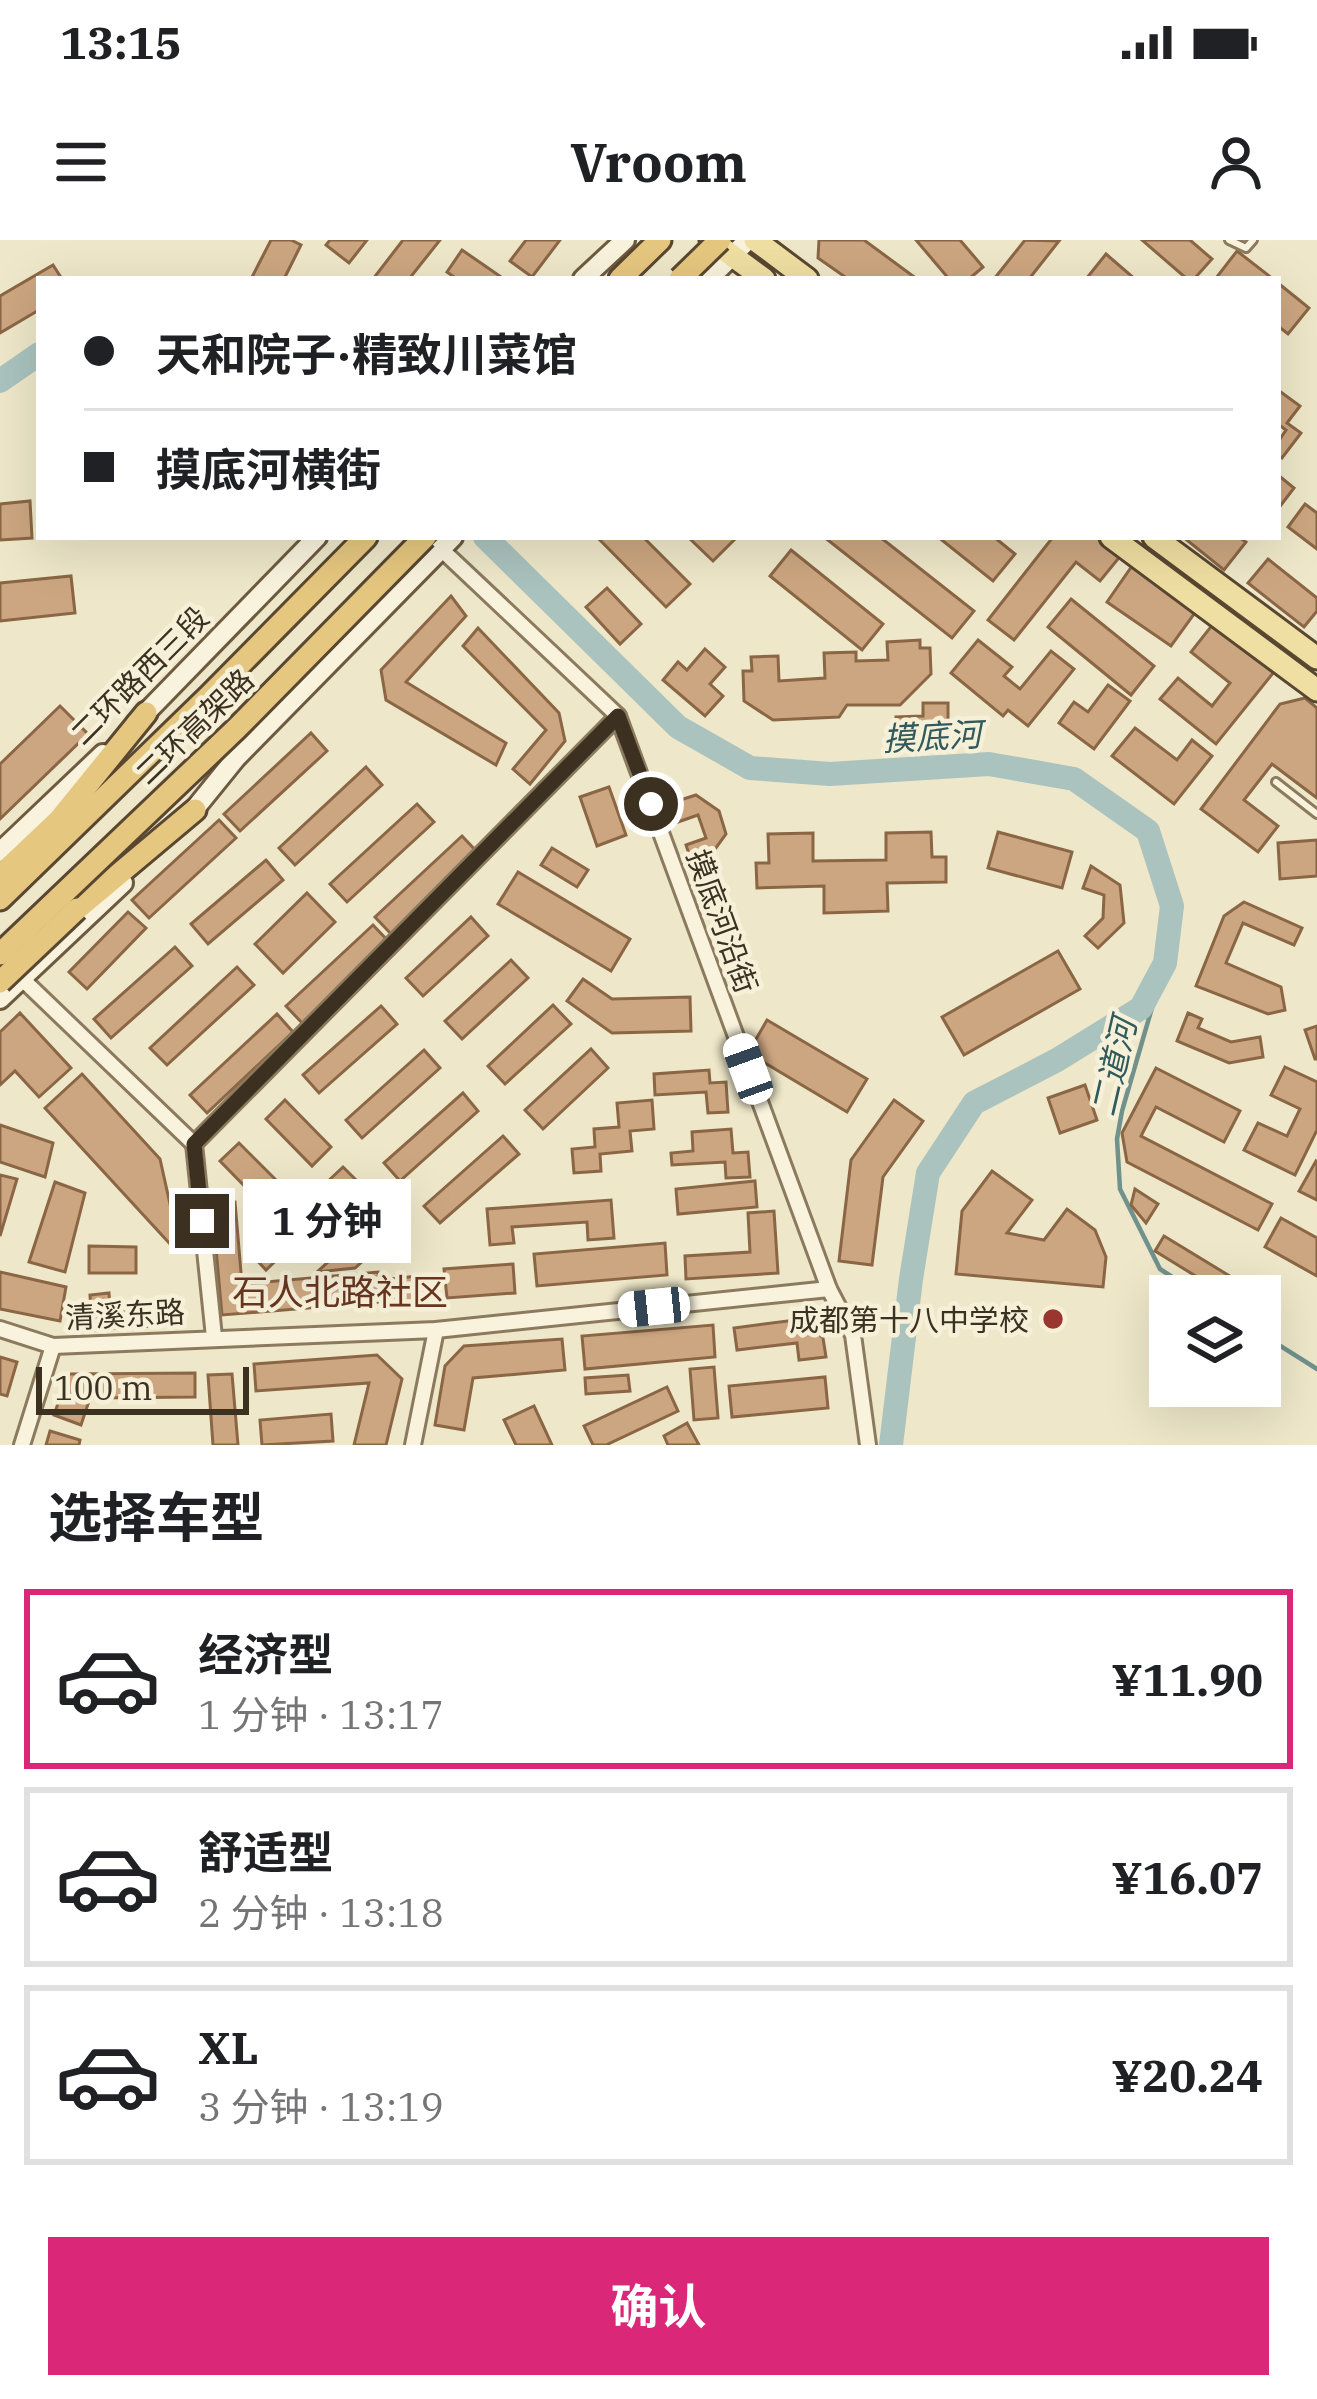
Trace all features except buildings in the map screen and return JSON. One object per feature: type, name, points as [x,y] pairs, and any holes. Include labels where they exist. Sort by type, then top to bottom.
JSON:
[{"type":"highway","points":[[623,276],[660,240]]},
{"type":"highway","points":[[684,276],[733,243]]},
{"type":"highway","name":"二环高架路","points":[[0,898],[363,540]]},
{"type":"highway","name":"二环高架路","points":[[0,952],[440,541]]},
{"type":"highway","points":[[0,876],[59,820],[146,713]]},
{"type":"highway","points":[[10,981],[77,909],[195,810]]},
{"type":"main road","points":[[587,276],[625,240]]},
{"type":"main road","points":[[711,276],[733,243]]},
{"type":"main road","points":[[733,243],[761,276]]},
{"type":"main road","points":[[733,243],[801,276]]},
{"type":"main road","name":"二环路西三段","points":[[0,852],[146,713],[314,540]]},
{"type":"main road","points":[[1115,540],[1317,689]]},
{"type":"main road","points":[[1158,540],[1317,658]]},
{"type":"main road","points":[[0,999],[10,981],[195,810],[236,758],[440,541]]},
{"type":"street","name":"摸底河沿街","points":[[440,541],[618,716],[829,1289],[853,1335],[868,1445]]},
{"type":"street","points":[[194,1144],[618,716]]},
{"type":"street","points":[[0,952],[10,981],[194,1144],[214,1337]]},
{"type":"street","name":"清溪东路","points":[[0,1329],[53,1346],[436,1330],[829,1289]]},
{"type":"street","points":[[413,1445],[436,1330]]},
{"type":"street","points":[[22,1445],[53,1346]]},
{"type":"lane","points":[[1229,240],[1246,248],[1253,240]]},
{"type":"lane","points":[[1276,782],[1317,814]]},
{"type":"waterway","name":"摸底河","points":[[0,381],[36,356]]},
{"type":"waterway","name":"摸底河","points":[[488,540],[678,727],[750,768],[830,774],[989,764],[1074,779],[1148,831],[1172,906],[1165,963],[1141,1008],[1057,1060],[974,1103],[928,1173],[891,1445]]},
{"type":"waterway","name":"二道河","points":[[1165,963],[1117,1139],[1120,1189],[1160,1269],[1169,1275]]},
{"type":"waterway","name":"二道河","points":[[1281,1346],[1317,1369]]},
{"type":"place","name":"成都第十八中学校","points":[[1053,1319]]},
{"type":"district","name":"石人北路社区","points":[[340,1291]]},
{"type":"route","points":[[202,1221],[194,1144],[618,716],[651,804]]}]
